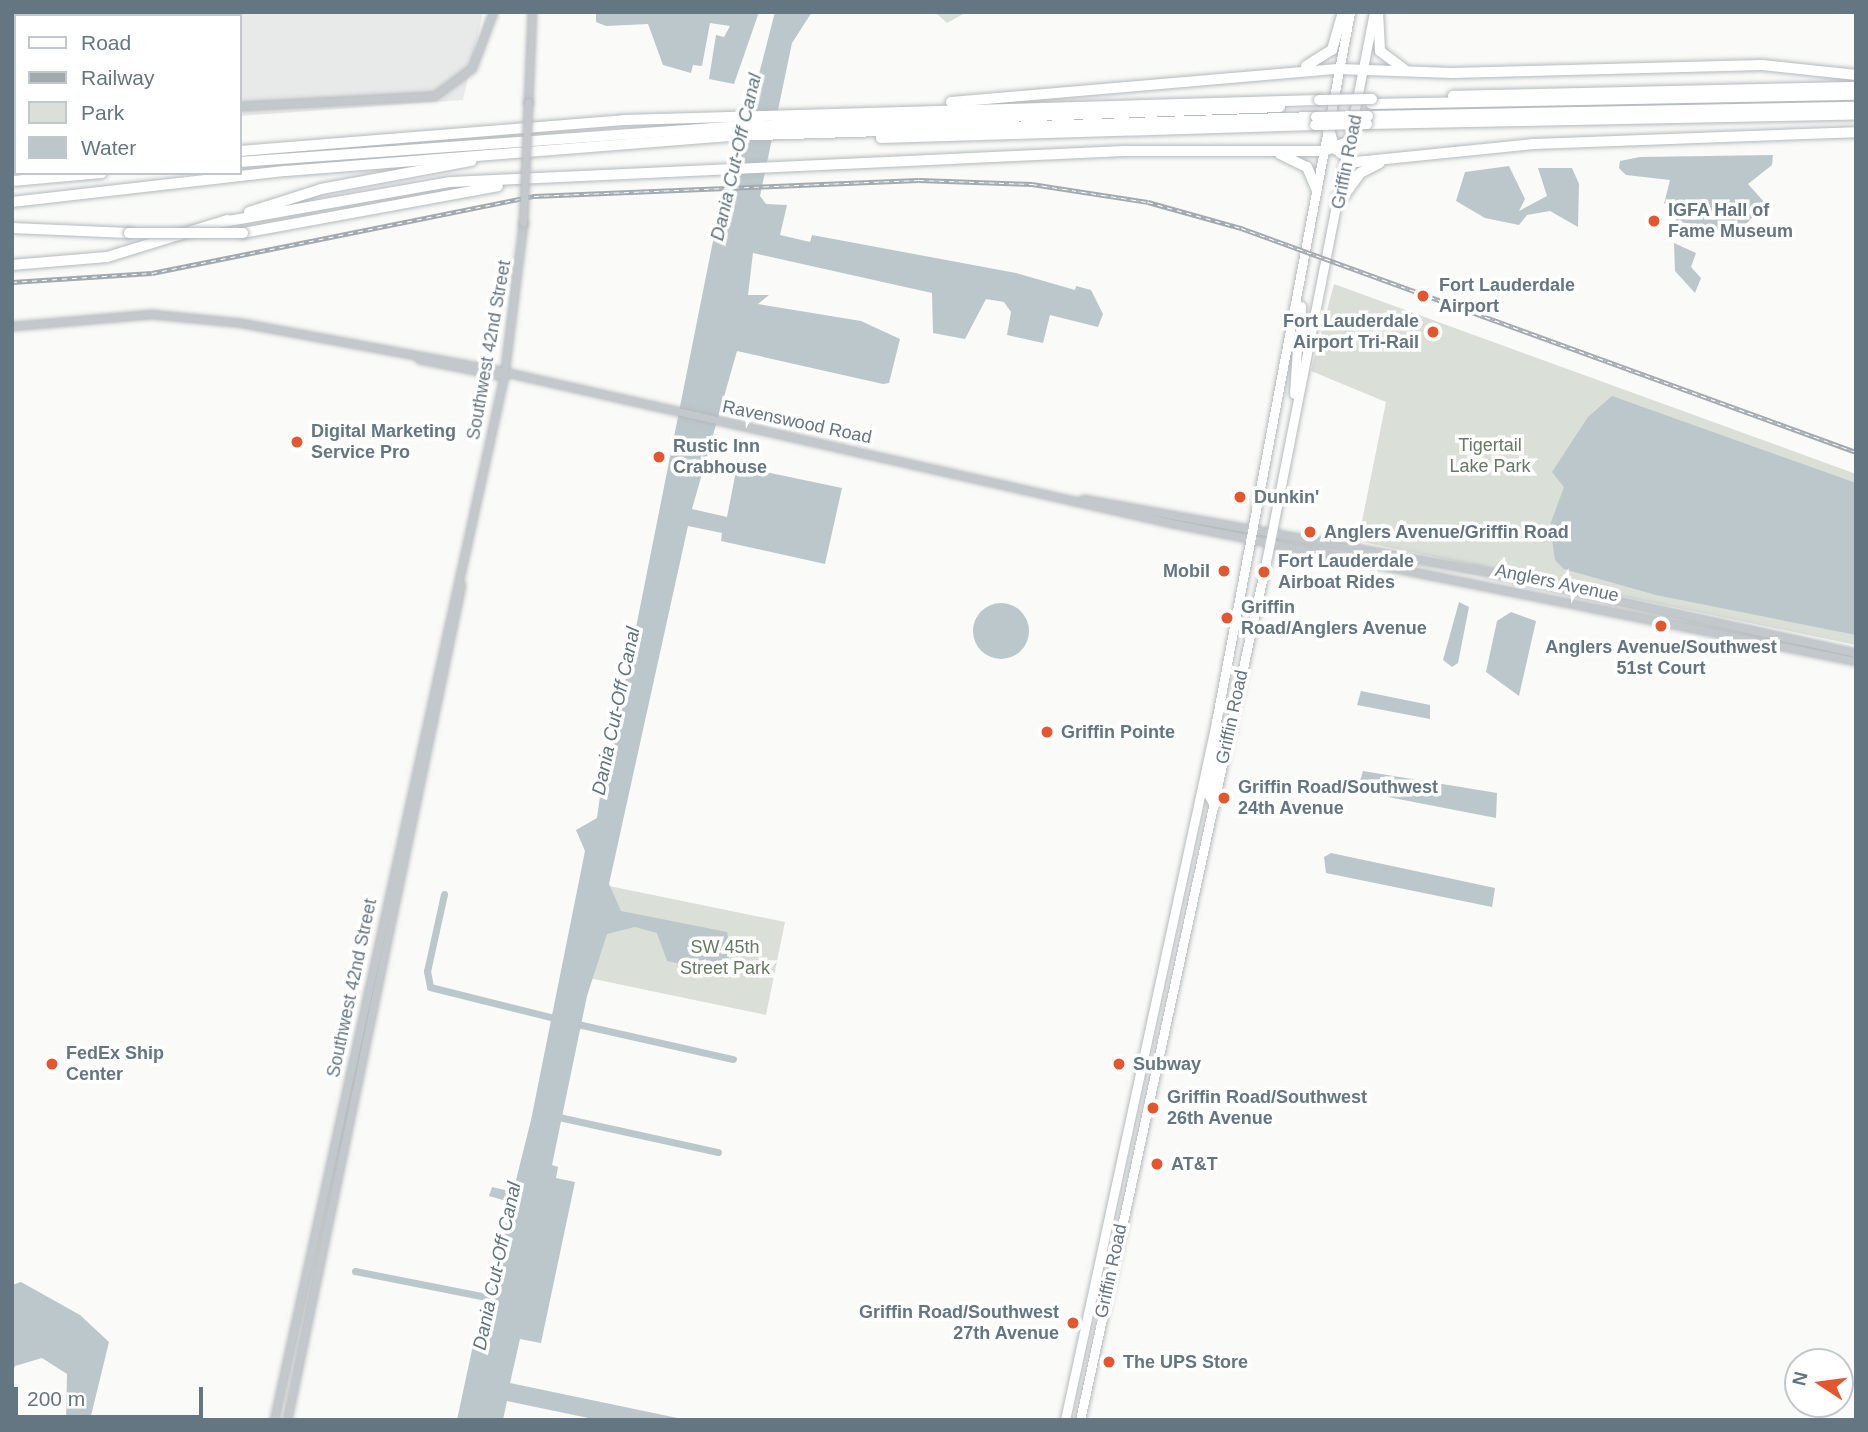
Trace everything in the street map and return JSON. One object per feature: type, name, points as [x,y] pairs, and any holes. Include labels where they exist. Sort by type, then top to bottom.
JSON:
[{"type":"highway","points":[[1298,71],[1332,50],[1343,12]]},
{"type":"highway","points":[[1376,12],[1380,51],[1407,71]]},
{"type":"highway","points":[[936,108],[954,101],[1338,69],[1407,71],[1762,65],[1856,75]]},
{"type":"highway","points":[[1369,111],[1856,87]]},
{"type":"highway","points":[[12,202],[286,171],[729,131],[1856,95]]},
{"type":"highway","points":[[242,162],[781,128],[1317,112],[1856,107]]},
{"type":"highway","points":[[781,128],[936,108],[1317,112]]},
{"type":"highway","points":[[1369,111],[1856,115]]},
{"type":"highway","points":[[242,151],[624,120],[729,131]]},
{"type":"highway","points":[[1328,126],[1329,150]]},
{"type":"highway","points":[[12,207],[729,131]]},
{"type":"highway","points":[[1329,150],[1347,161],[1534,144],[1856,132]]},
{"type":"highway","points":[[223,222],[405,187],[721,167],[1329,150],[1350,141]]},
{"type":"highway","points":[[1261,150],[1300,160],[1317,190]]},
{"type":"highway","points":[[12,265],[107,257],[321,189],[483,159]]},
{"type":"highway","points":[[1339,201],[1360,173],[1389,159]]},
{"type":"highway","points":[[12,181],[80,175]]},
{"type":"highway","points":[[12,228],[129,233],[243,233],[549,178]]},
{"type":"main road","name":"Griffin Road","points":[[1328,126],[1350,12]]},
{"type":"main road","name":"Griffin Road","points":[[1080,1420],[1202,866],[1272,533],[1308,340],[1339,201],[1376,12]]},
{"type":"main road","name":"Griffin Road","points":[[1065,1420],[1199,807],[1317,190],[1329,150]]},
{"type":"main road","points":[[1300,282],[1300,329],[1308,340]]},
{"type":"main road","points":[[1290,337],[1297,348],[1295,410]]},
{"type":"main road","points":[[1213,805],[1208,794],[1219,743],[1214,733]]},
{"type":"main road","points":[[1199,807],[1205,821],[1202,866]]},
{"type":"main road","points":[[1099,1255],[1109,1284]]},
{"type":"main road","points":[[1095,1277],[1104,1306]]},
{"type":"street","points":[[242,106],[434,96],[472,68],[493,12]]},
{"type":"street","name":"Southwest 42nd Street","points":[[287,1420],[504,376],[523,223],[532,12]]},
{"type":"street","name":"Ravenswood Road","points":[[12,326],[120,315],[196,316],[504,376],[1082,499],[1251,540]]},
{"type":"street","name":"Ravenswood Road","points":[[1082,499],[1254,528]]},
{"type":"street","name":"Anglers Avenue","points":[[1254,528],[1474,569],[1856,653]]},
{"type":"street","name":"Anglers Avenue","points":[[1251,540],[1856,661]]},
{"type":"street","name":"Southwest 42nd Street","points":[[274,1420],[395,862],[464,564]]},
{"type":"street","points":[[395,862],[401,880]]},
{"type":"street","points":[[349,1078],[354,1100]]},
{"type":"shaded area","points":[[12,12],[483,12],[463,100],[242,116],[242,14],[14,14],[12,132]]},
{"type":"green space","points":[[935,12],[967,12],[947,23]]},
{"type":"green space","name":"Tigertail Lake Park","points":[[1334,284],[1856,474],[1856,645],[1358,541],[1386,402],[1311,371]]},
{"type":"green space","name":"SW 45th Street Park","points":[[609,886],[785,922],[766,1015],[589,978]]},
{"type":"water","points":[[596,12],[759,12],[734,84],[709,79],[716,35],[724,37],[730,26],[710,23],[702,66],[693,65],[691,73],[663,65],[648,24],[606,26],[596,22]]},
{"type":"water","points":[[775,12],[812,12],[792,43],[760,196],[766,204],[787,205],[780,235],[810,242],[812,235],[1016,273],[1075,290],[1076,286],[1091,290],[1103,314],[1098,327],[1050,315],[1043,343],[1007,335],[1011,312],[1004,302],[986,299],[965,339],[933,333],[932,293],[753,253],[748,295],[769,295],[758,304],[861,321],[900,339],[889,383],[883,384],[737,351],[692,509],[727,517],[737,466],[842,488],[825,564],[721,541],[722,533],[688,526],[609,884],[621,911],[727,932],[732,953],[719,972],[667,961],[657,933],[635,927],[607,934],[587,996],[552,1165],[558,1167],[556,1178],[575,1182],[541,1343],[520,1339],[510,1383],[687,1420],[598,1420],[507,1401],[503,1420],[457,1420],[473,1345],[483,1339],[489,1309],[482,1303],[493,1286],[510,1202],[489,1196],[492,1187],[513,1192],[531,1120],[585,851],[576,830],[597,818],[600,796],[591,787],[608,768],[720,206],[727,198]]},
{"type":"water","points":[[1773,155],[1772,165],[1748,184],[1765,203],[1747,223],[1713,238],[1700,236],[1702,226],[1675,221],[1681,211],[1673,199],[1664,204],[1670,180],[1626,175],[1619,168],[1620,161],[1640,157]]},
{"type":"water","points":[[1509,166],[1525,199],[1519,211],[1547,196],[1538,168],[1572,168],[1579,184],[1578,227],[1550,211],[1527,215],[1519,225],[1485,218],[1456,201],[1465,172]]},
{"type":"water","points":[[1674,243],[1696,253],[1691,267],[1701,278],[1695,293],[1675,271]]},
{"type":"water","points":[[1612,396],[1856,483],[1856,635],[1656,595],[1564,569],[1555,560],[1550,525],[1564,487],[1552,472],[1588,417]]},
{"type":"water","points":[[1459,602],[1469,607],[1458,663],[1452,667],[1443,660]]},
{"type":"water","points":[[996,603],[1006,603],[1021,611],[1027,620],[1027,642],[1021,651],[1006,659],[996,659],[978,647],[973,636],[973,626],[985,608]]},
{"type":"water","points":[[1511,612],[1536,621],[1519,696],[1486,672],[1497,621]]},
{"type":"water","points":[[1361,691],[1430,705],[1430,719],[1357,705]]},
{"type":"water","points":[[1363,771],[1497,793],[1496,818],[1357,791]]},
{"type":"water","points":[[1331,853],[1495,888],[1492,907],[1326,873],[1324,857]]},
{"type":"water","points":[[21,1282],[80,1315],[109,1342],[90,1420],[66,1420],[67,1374],[42,1358],[15,1366],[12,1374],[12,1285]]},
{"type":"waterway","points":[[444,894],[427,971],[430,987],[562,1020]]},
{"type":"waterway","points":[[573,1023],[733,1059]]},
{"type":"waterway","points":[[554,1116],[718,1152]]},
{"type":"waterway","name":"Dania Cut-Off Canal","points":[[355,1271],[491,1298]]},
{"type":"railway","points":[[12,282],[152,273],[534,196],[919,180],[1032,184],[1148,202],[1241,228],[1856,452]]},
{"type":"place","name":"IGFA Hall of Fame Museum","points":[[1654,221]]},
{"type":"place","name":"Fort Lauderdale Airport","points":[[1423,296]]},
{"type":"place","name":"Fort Lauderdale Airport Tri-Rail","points":[[1433,332]]},
{"type":"place","name":"Digital Marketing Service Pro","points":[[297,442]]},
{"type":"place","name":"Rustic Inn Crabhouse","points":[[659,457]]},
{"type":"place","name":"Dunkin'","points":[[1240,497]]},
{"type":"place","name":"Anglers Avenue/Griffin Road","points":[[1310,532]]},
{"type":"place","name":"Mobil","points":[[1224,571]]},
{"type":"place","name":"Fort Lauderdale Airboat Rides","points":[[1264,572]]},
{"type":"place","name":"Griffin Road/Anglers Avenue","points":[[1227,618]]},
{"type":"place","name":"Anglers Avenue/Southwest 51st Court","points":[[1661,626]]},
{"type":"place","name":"Griffin Pointe","points":[[1047,732]]},
{"type":"place","name":"Griffin Road/Southwest 24th Avenue","points":[[1224,798]]},
{"type":"place","name":"FedEx Ship Center","points":[[52,1064]]},
{"type":"place","name":"Subway","points":[[1119,1064]]},
{"type":"place","name":"Griffin Road/Southwest 26th Avenue","points":[[1153,1108]]},
{"type":"place","name":"AT&T","points":[[1157,1164]]},
{"type":"place","name":"Griffin Road/Southwest 27th Avenue","points":[[1073,1323]]},
{"type":"place","name":"The UPS Store","points":[[1109,1362]]}]
